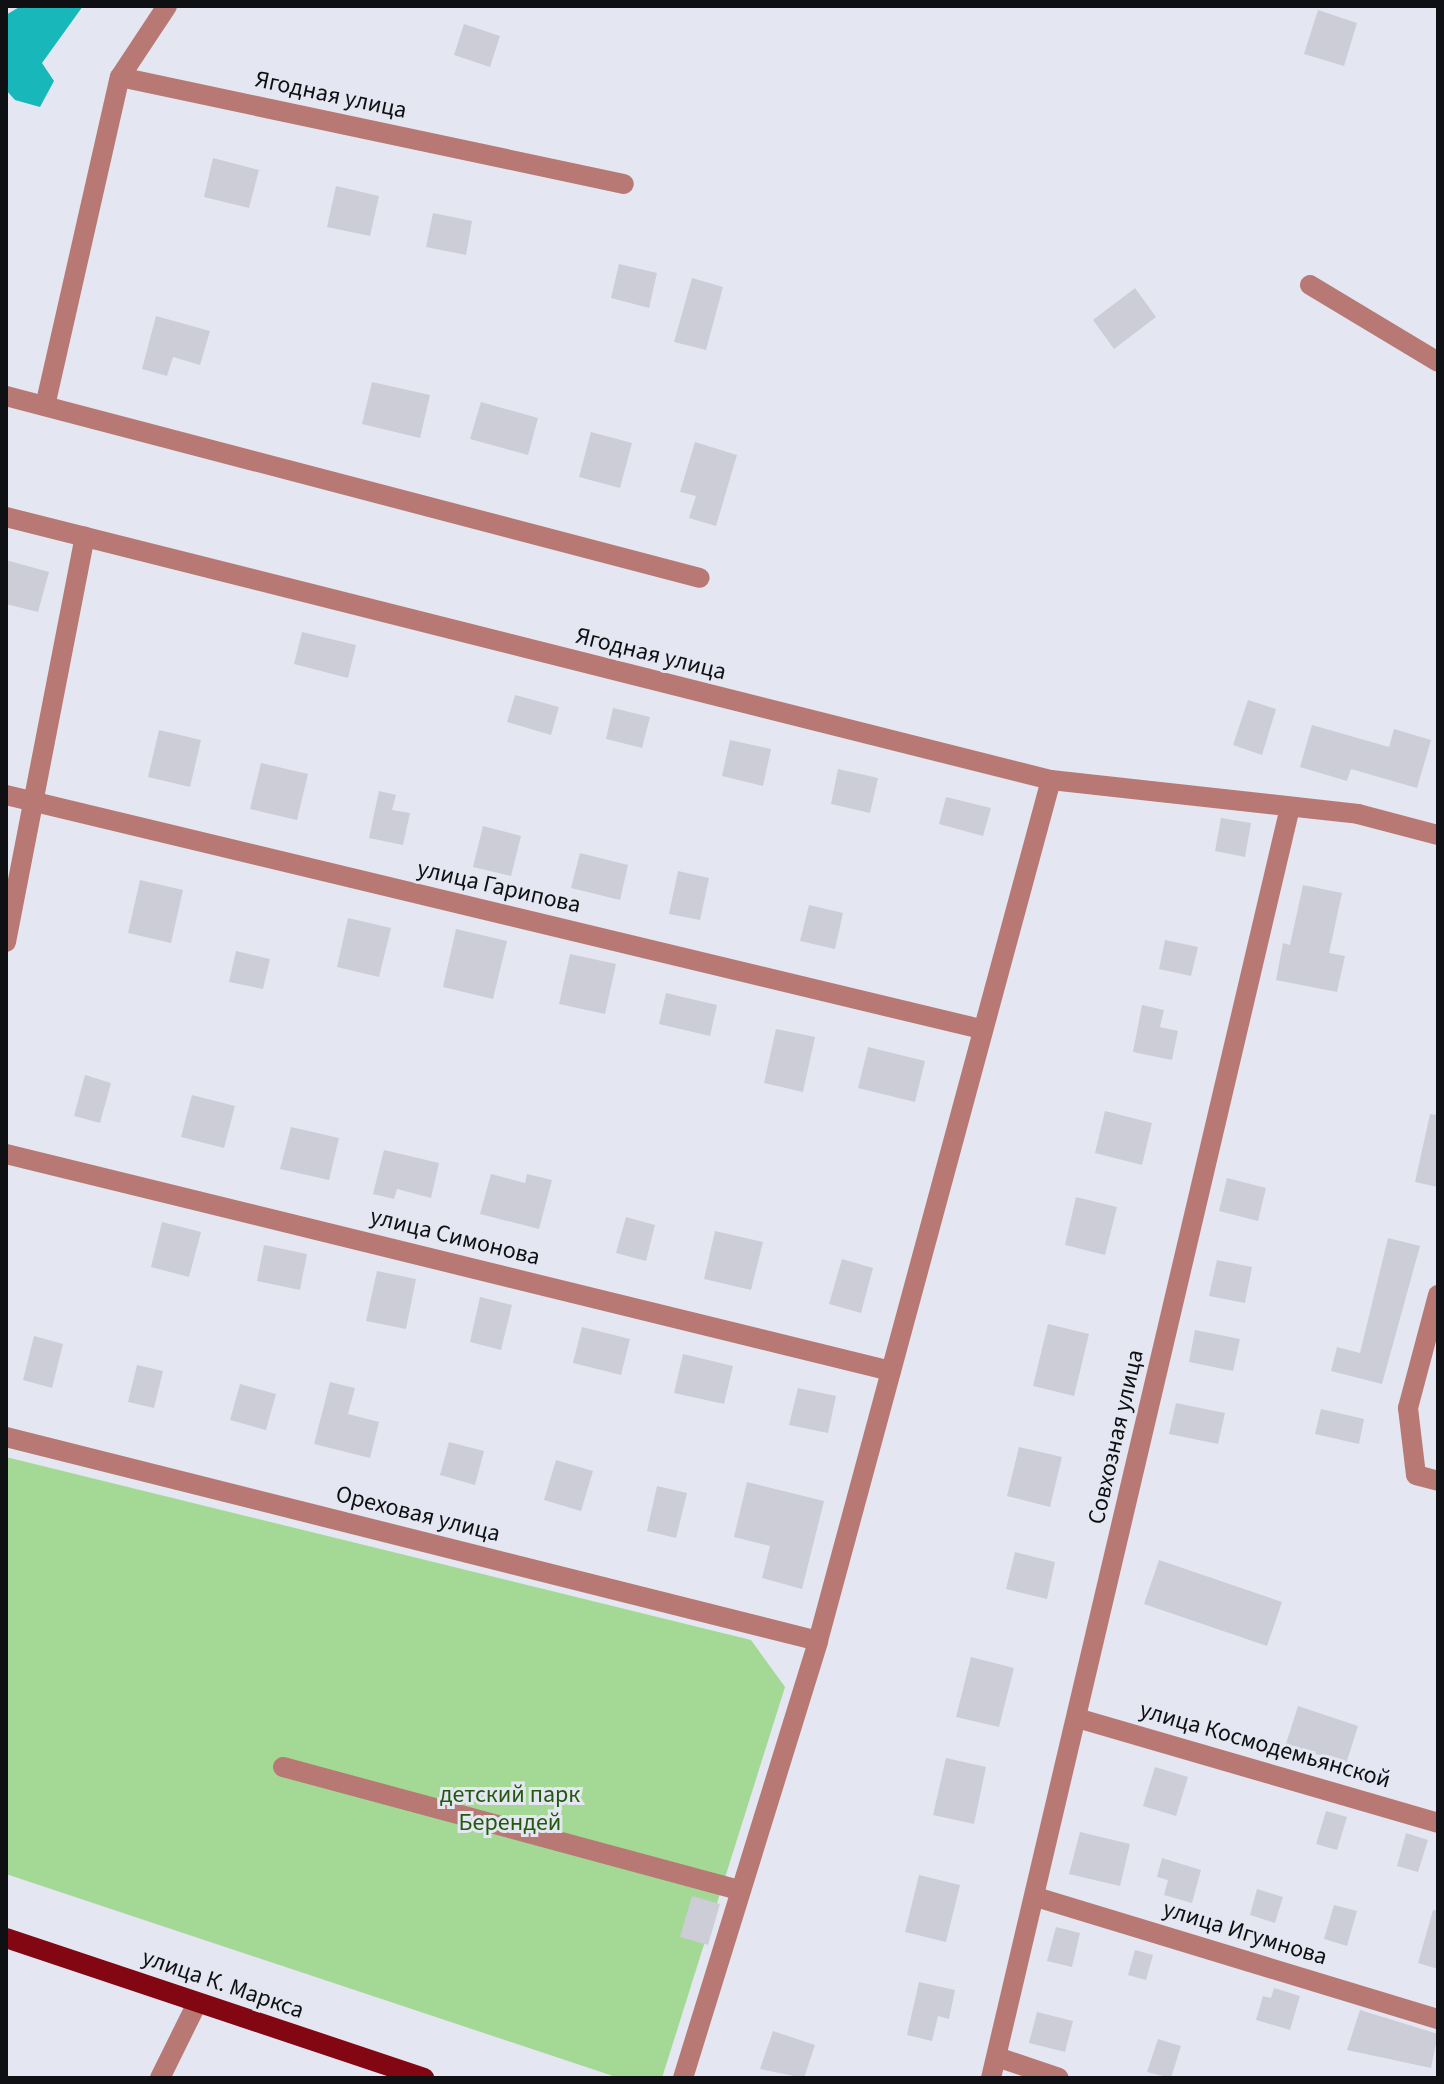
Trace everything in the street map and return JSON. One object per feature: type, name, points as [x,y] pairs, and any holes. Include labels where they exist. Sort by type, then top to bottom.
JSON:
[{"type":"main road","name":"улица К. Маркса","points":[[6,1938],[424,2078]]},
{"type":"street","points":[[45,406],[120,77],[167,6]]},
{"type":"street","name":"Ягодная улица","points":[[120,77],[624,184]]},
{"type":"street","points":[[1310,285],[1438,362]]},
{"type":"street","points":[[6,396],[700,578]]},
{"type":"street","name":"Ягодная улица","points":[[6,517],[1051,780],[1358,814],[1438,835]]},
{"type":"street","points":[[6,942],[31,801],[85,537]]},
{"type":"street","points":[[683,2078],[818,1641],[981,1029],[1051,780]]},
{"type":"street","name":"улица Гарипова","points":[[6,795],[981,1029]]},
{"type":"street","name":"Совхозная улица","points":[[991,2078],[1290,807]]},
{"type":"street","name":"улица Симонова","points":[[6,1154],[891,1371]]},
{"type":"street","points":[[1438,1295],[1408,1408],[1416,1475],[1438,1481]]},
{"type":"street","name":"Ореховая улица","points":[[6,1437],[818,1641]]},
{"type":"street","name":"улица Космодемьянской","points":[[1077,1718],[1438,1823]]},
{"type":"street","points":[[283,1767],[741,1891]]},
{"type":"street","name":"улица Игумнова","points":[[1036,1897],[1438,2019]]},
{"type":"street","points":[[160,2078],[197,2003]]},
{"type":"street","points":[[997,2057],[1059,2078]]},
{"type":"green space","name":"детский парк Берендей","points":[[6,1457],[751,1640],[785,1687],[662,2078],[619,2078],[6,1874]]},
{"type":"water","points":[[21,6],[83,6],[42,63],[54,81],[40,107],[15,100],[6,90],[6,15]]},
{"type":"building","points":[[1318,10],[1357,23],[1344,66],[1304,54]]},
{"type":"building","points":[[464,24],[500,36],[490,67],[454,55]]},
{"type":"building","points":[[213,158],[259,170],[249,208],[204,197]]},
{"type":"building","points":[[336,186],[379,196],[370,236],[327,227]]},
{"type":"building","points":[[433,213],[472,221],[466,255],[426,247]]},
{"type":"building","points":[[619,264],[657,273],[649,308],[611,298]]},
{"type":"building","points":[[692,278],[723,287],[706,350],[674,342]]},
{"type":"building","points":[[1135,288],[1156,317],[1114,349],[1093,320]]},
{"type":"building","points":[[156,316],[210,331],[200,365],[173,357],[167,376],[142,369]]},
{"type":"building","points":[[372,382],[430,395],[420,438],[362,424]]},
{"type":"building","points":[[481,402],[538,418],[528,455],[470,439]]},
{"type":"building","points":[[591,432],[632,443],[620,488],[579,477]]},
{"type":"building","points":[[695,442],[737,455],[716,526],[689,518],[696,496],[680,492]]},
{"type":"building","points":[[6,560],[49,572],[38,612],[6,604]]},
{"type":"building","points":[[302,632],[356,645],[348,678],[294,664]]},
{"type":"building","points":[[515,695],[559,707],[551,735],[507,722]]},
{"type":"building","points":[[1248,700],[1276,709],[1262,755],[1233,745]]},
{"type":"building","points":[[613,708],[650,717],[642,748],[606,739]]},
{"type":"building","points":[[1312,725],[1389,747],[1394,729],[1431,740],[1417,788],[1351,769],[1347,781],[1300,767]]},
{"type":"building","points":[[159,730],[201,740],[190,787],[148,777]]},
{"type":"building","points":[[730,740],[771,749],[763,786],[722,776]]},
{"type":"building","points":[[261,763],[308,774],[297,820],[250,809]]},
{"type":"building","points":[[838,769],[878,778],[870,813],[831,804]]},
{"type":"building","points":[[379,791],[396,795],[392,810],[410,813],[403,845],[369,838]]},
{"type":"building","points":[[946,797],[991,808],[983,836],[939,824]]},
{"type":"building","points":[[1221,818],[1251,823],[1245,857],[1215,851]]},
{"type":"building","points":[[483,826],[521,836],[511,876],[473,867]]},
{"type":"building","points":[[580,853],[628,865],[620,900],[571,888]]},
{"type":"building","points":[[678,871],[709,878],[700,920],[669,914]]},
{"type":"building","points":[[140,880],[183,890],[171,943],[128,933]]},
{"type":"building","points":[[1303,885],[1342,893],[1329,953],[1345,956],[1337,992],[1276,980],[1283,943],[1290,945]]},
{"type":"building","points":[[809,905],[843,913],[835,949],[800,941]]},
{"type":"building","points":[[348,918],[391,928],[379,977],[337,967]]},
{"type":"building","points":[[456,929],[507,941],[493,999],[443,987]]},
{"type":"building","points":[[1165,940],[1198,947],[1191,976],[1159,969]]},
{"type":"building","points":[[236,951],[270,959],[263,989],[229,982]]},
{"type":"building","points":[[570,954],[616,964],[605,1014],[559,1004]]},
{"type":"building","points":[[666,993],[717,1005],[710,1036],[659,1024]]},
{"type":"building","points":[[1142,1005],[1164,1010],[1160,1027],[1178,1031],[1172,1060],[1133,1052]]},
{"type":"building","points":[[776,1029],[815,1037],[803,1092],[764,1083]]},
{"type":"building","points":[[868,1047],[925,1061],[915,1102],[858,1088]]},
{"type":"building","points":[[85,1075],[111,1083],[100,1123],[74,1116]]},
{"type":"building","points":[[192,1095],[235,1106],[224,1148],[181,1137]]},
{"type":"building","points":[[1105,1111],[1152,1123],[1142,1165],[1095,1153]]},
{"type":"building","points":[[1430,1114],[1438,1115],[1438,1187],[1415,1182]]},
{"type":"building","points":[[291,1127],[339,1138],[329,1180],[280,1169]]},
{"type":"building","points":[[384,1150],[439,1163],[431,1198],[397,1189],[394,1199],[373,1194]]},
{"type":"building","points":[[491,1174],[525,1183],[527,1174],[552,1180],[539,1229],[480,1214]]},
{"type":"building","points":[[1227,1178],[1266,1188],[1258,1221],[1219,1211]]},
{"type":"building","points":[[1076,1197],[1117,1207],[1105,1255],[1065,1245]]},
{"type":"building","points":[[626,1217],[655,1225],[646,1261],[616,1253]]},
{"type":"building","points":[[162,1222],[201,1232],[189,1277],[151,1267]]},
{"type":"building","points":[[715,1231],[763,1242],[751,1290],[704,1279]]},
{"type":"building","points":[[1388,1238],[1420,1246],[1382,1384],[1331,1371],[1337,1347],[1360,1353]]},
{"type":"building","points":[[264,1245],[307,1254],[300,1290],[257,1281]]},
{"type":"building","points":[[842,1259],[873,1268],[861,1313],[829,1304]]},
{"type":"building","points":[[1217,1260],[1252,1267],[1245,1303],[1209,1296]]},
{"type":"building","points":[[377,1271],[416,1279],[406,1329],[366,1321]]},
{"type":"building","points":[[480,1297],[512,1305],[501,1350],[470,1342]]},
{"type":"building","points":[[1048,1324],[1089,1334],[1074,1396],[1033,1386]]},
{"type":"building","points":[[582,1327],[630,1339],[621,1375],[573,1363]]},
{"type":"building","points":[[1195,1330],[1240,1339],[1233,1371],[1189,1362]]},
{"type":"building","points":[[34,1336],[63,1344],[52,1388],[23,1380]]},
{"type":"building","points":[[683,1354],[733,1366],[724,1404],[674,1393]]},
{"type":"building","points":[[137,1365],[163,1371],[154,1408],[128,1402]]},
{"type":"building","points":[[330,1382],[355,1388],[348,1414],[379,1422],[370,1458],[314,1444]]},
{"type":"building","points":[[240,1384],[276,1394],[266,1430],[230,1420]]},
{"type":"building","points":[[798,1388],[836,1396],[828,1433],[789,1425]]},
{"type":"building","points":[[1176,1403],[1225,1413],[1218,1444],[1169,1434]]},
{"type":"building","points":[[1321,1409],[1364,1419],[1359,1444],[1315,1434]]},
{"type":"building","points":[[449,1442],[484,1451],[475,1485],[440,1475]]},
{"type":"building","points":[[1019,1447],[1062,1457],[1050,1507],[1007,1496]]},
{"type":"building","points":[[556,1460],[593,1471],[581,1511],[544,1500]]},
{"type":"building","points":[[747,1482],[824,1501],[802,1589],[762,1578],[770,1546],[734,1537]]},
{"type":"building","points":[[657,1486],[687,1493],[676,1538],[647,1531]]},
{"type":"building","points":[[1015,1552],[1055,1562],[1047,1599],[1006,1589]]},
{"type":"building","points":[[1159,1560],[1282,1602],[1267,1646],[1144,1604]]},
{"type":"building","points":[[971,1657],[1014,1668],[999,1727],[956,1717]]},
{"type":"building","points":[[1298,1706],[1358,1726],[1346,1764],[1286,1744]]},
{"type":"building","points":[[946,1758],[986,1767],[974,1824],[933,1815]]},
{"type":"building","points":[[1155,1767],[1188,1777],[1176,1816],[1143,1806]]},
{"type":"building","points":[[1326,1811],[1347,1817],[1337,1850],[1316,1844]]},
{"type":"building","points":[[1080,1832],[1130,1844],[1120,1886],[1069,1874]]},
{"type":"building","points":[[1406,1833],[1428,1840],[1418,1872],[1397,1866]]},
{"type":"building","points":[[1162,1858],[1201,1870],[1192,1903],[1164,1895],[1168,1880],[1157,1877]]},
{"type":"building","points":[[919,1875],[960,1885],[946,1942],[905,1932]]},
{"type":"building","points":[[1257,1889],[1283,1897],[1275,1923],[1250,1915]]},
{"type":"building","points":[[692,1896],[720,1904],[708,1945],[680,1937]]},
{"type":"building","points":[[1334,1905],[1357,1911],[1347,1946],[1324,1939]]},
{"type":"building","points":[[1433,1910],[1438,1911],[1438,1969],[1418,1963]]},
{"type":"building","points":[[1056,1927],[1080,1933],[1072,1967],[1047,1961]]},
{"type":"building","points":[[1135,1950],[1153,1955],[1146,1980],[1128,1975]]},
{"type":"building","points":[[919,1982],[955,1990],[949,2019],[938,2016],[932,2041],[907,2035]]},
{"type":"building","points":[[1274,1988],[1300,1996],[1290,2030],[1256,2020],[1263,1996],[1271,1998]]},
{"type":"building","points":[[1360,2010],[1438,2034],[1431,2068],[1347,2050]]},
{"type":"building","points":[[1037,2012],[1073,2021],[1065,2052],[1029,2043]]},
{"type":"building","points":[[773,2031],[815,2045],[804,2078],[760,2069]]},
{"type":"building","points":[[1158,2039],[1181,2046],[1171,2078],[1147,2072]]}]
